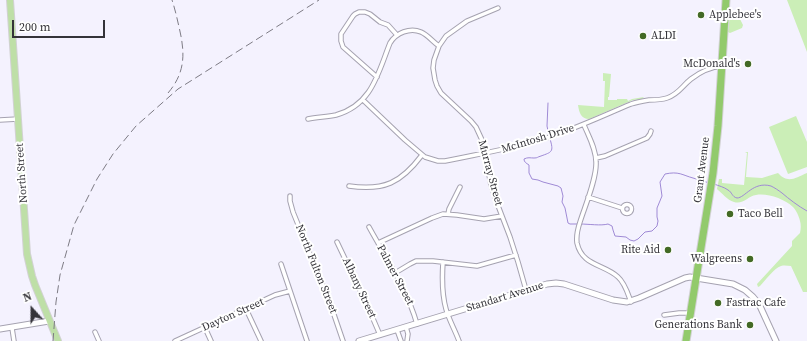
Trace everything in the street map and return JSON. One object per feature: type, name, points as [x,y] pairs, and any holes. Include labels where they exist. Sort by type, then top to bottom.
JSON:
[{"type":"highway","name":"Grant Avenue","points":[[686,341],[716,152],[726,0]]},
{"type":"main road","name":"North Street","points":[[10,0],[28,262],[35,285],[58,341]]},
{"type":"street","name":"Murray Street","points":[[498,8],[471,19],[446,36],[439,46],[433,66],[437,86],[445,97],[461,110],[474,124],[482,140],[491,185],[516,255],[526,290]]},
{"type":"street","points":[[377,77],[343,47],[341,34],[354,15],[359,12],[365,12],[388,25],[397,35]]},
{"type":"street","points":[[308,119],[330,116],[344,112],[363,100],[370,91],[377,77],[390,43],[397,35],[411,30],[420,32],[439,46]]},
{"type":"street","name":"McIntosh Drive","points":[[363,100],[422,155],[429,159],[438,161],[485,153],[542,140],[584,125],[631,104],[668,98],[678,92],[691,78],[716,66],[722,66]]},
{"type":"street","points":[[0,120],[18,119]]},
{"type":"street","points":[[584,125],[594,151],[596,166],[578,230],[578,248],[582,254],[589,261],[620,278],[625,286],[631,302],[685,278],[696,278],[734,284],[741,287],[753,297],[760,307],[776,341]]},
{"type":"street","points":[[596,158],[605,156],[647,138],[651,131]]},
{"type":"street","points":[[349,186],[372,188],[389,184],[396,181],[406,173],[422,155]]},
{"type":"street","points":[[448,214],[449,208],[460,187]]},
{"type":"street","name":"North Fulton Street","points":[[290,196],[293,212],[324,288],[343,341]]},
{"type":"street","points":[[588,197],[622,208]]},
{"type":"street","points":[[378,243],[443,214],[484,219],[502,216]]},
{"type":"street","name":"Palmer Street","points":[[369,227],[411,304],[417,324]]},
{"type":"street","name":"Albany Street","points":[[338,242],[380,335]]},
{"type":"street","points":[[394,273],[416,261],[478,266],[516,255]]},
{"type":"street","points":[[443,262],[444,304],[459,341]]},
{"type":"street","points":[[281,264],[307,341]]},
{"type":"street","name":"Standart Avenue","points":[[359,341],[547,284],[564,284],[619,302],[631,302]]},
{"type":"street","name":"Dayton Street","points":[[176,341],[275,295],[290,291]]},
{"type":"street","points":[[246,309],[261,341]]},
{"type":"street","points":[[664,315],[690,313]]},
{"type":"street","points":[[0,329],[49,321]]},
{"type":"street","points":[[406,327],[408,334],[407,341]]},
{"type":"street","points":[[12,328],[14,341]]},
{"type":"street","points":[[204,328],[211,341]]},
{"type":"street","points":[[397,330],[401,341]]},
{"type":"street","points":[[95,332],[99,341]]},
{"type":"green space","points":[[787,0],[807,0],[807,52]]},
{"type":"green space","points":[[732,12],[737,13],[743,25],[742,28],[730,33],[728,32],[730,14]]},
{"type":"green space","points":[[603,73],[611,74],[608,100],[627,99],[628,101],[644,97],[586,119],[581,115],[578,105],[604,107],[605,81],[603,81]]},
{"type":"green space","points":[[796,116],[807,142],[807,167],[788,174],[769,127]]},
{"type":"green space","points":[[745,152],[748,152],[746,177],[762,178],[778,173],[785,178],[792,179],[807,173],[807,292],[803,292],[791,266],[778,267],[758,287],[757,284],[792,246],[792,241],[800,233],[801,224],[794,208],[781,199],[761,195],[753,196],[737,203],[729,200],[717,189],[719,179],[722,179],[722,183],[744,185],[747,153]]},
{"type":"waterway","points":[[548,103],[547,126],[549,136]]},
{"type":"waterway","points":[[550,139],[552,147],[550,152],[536,158],[525,158],[524,161],[529,165],[529,173],[532,179],[561,188],[563,196],[562,202],[565,208],[568,223],[577,224]]},
{"type":"waterway","points":[[580,224],[608,224],[612,226],[615,236],[626,237],[634,241],[645,232],[652,231],[657,226],[657,208],[662,196],[660,182],[665,174],[680,174],[709,183]]},
{"type":"waterway","points":[[714,184],[723,187],[737,198],[759,186],[771,186],[807,211]]},
{"type":"railway","points":[[168,93],[178,77],[181,69],[183,53],[181,36],[172,0]]},
{"type":"railway","points":[[53,341],[60,275],[74,225],[97,179],[113,154],[136,126],[178,89],[319,0]]},
{"type":"place","name":"Applebee's","points":[[701,15]]},
{"type":"place","name":"ALDI","points":[[643,36]]},
{"type":"place","name":"McDonald's","points":[[748,64]]},
{"type":"place","name":"Taco Bell","points":[[730,214]]},
{"type":"place","name":"Rite Aid","points":[[668,250]]},
{"type":"place","name":"Walgreens","points":[[750,259]]},
{"type":"place","name":"Fastrac Cafe","points":[[718,303]]},
{"type":"place","name":"Generations Bank","points":[[750,325]]}]
